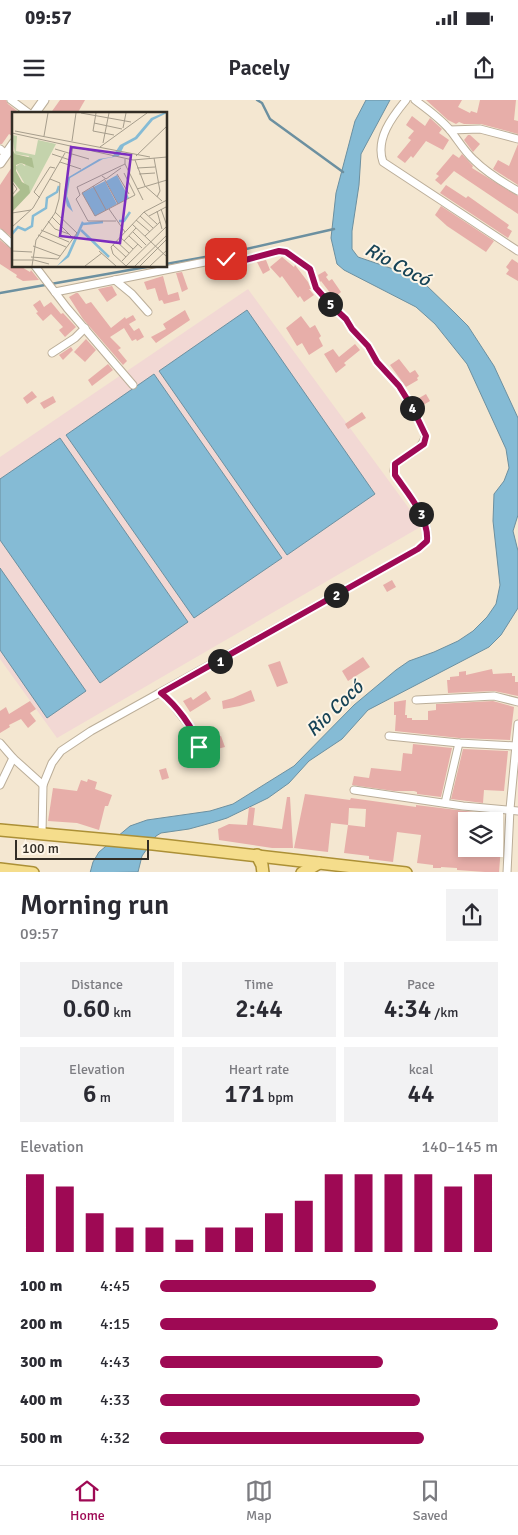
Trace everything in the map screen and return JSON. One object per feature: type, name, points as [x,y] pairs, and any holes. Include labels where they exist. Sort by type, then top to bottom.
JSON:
[{"type":"main road","points":[[0,830],[153,844],[406,872]]},
{"type":"main road","points":[[257,855],[263,872]]},
{"type":"main road","points":[[302,872],[319,863]]},
{"type":"main road","points":[[0,869],[33,872]]},
{"type":"street","points":[[11,100],[27,112]]},
{"type":"street","points":[[35,112],[44,100]]},
{"type":"street","points":[[406,100],[388,126],[382,140],[380,153],[383,162],[518,251]]},
{"type":"street","points":[[415,100],[450,130],[464,150],[474,160],[493,176],[518,191]]},
{"type":"street","points":[[450,130],[480,129],[518,139]]},
{"type":"street","points":[[0,163],[3,152]]},
{"type":"street","points":[[0,233],[12,244]]},
{"type":"street","points":[[42,834],[43,785],[52,763],[61,751],[128,710],[423,546],[427,541],[426,526],[420,512],[394,471],[395,464],[424,444],[426,436],[412,407],[399,386],[377,362],[368,346],[352,329],[346,319],[316,288],[310,269],[286,252],[273,252],[234,263],[231,260],[220,259],[55,292]]},
{"type":"street","points":[[37,268],[133,385]]},
{"type":"street","points":[[115,280],[132,294],[148,312]]},
{"type":"street","points":[[52,353],[67,344],[85,328]]},
{"type":"street","points":[[161,693],[171,702],[194,732],[199,754]]},
{"type":"street","points":[[416,700],[494,696],[518,702]]},
{"type":"street","points":[[507,872],[510,809],[516,763],[515,746],[518,724]]},
{"type":"street","points":[[389,736],[458,743],[515,746]]},
{"type":"street","points":[[0,743],[13,758],[43,785]]},
{"type":"street","points":[[445,803],[458,743]]},
{"type":"street","points":[[0,785],[13,758]]},
{"type":"street","points":[[354,790],[518,811]]},
{"type":"shaded area","points":[[248,289],[422,526],[57,738],[0,659],[0,457]]},
{"type":"water","name":"Rio Cocó","points":[[366,100],[390,100],[361,154],[359,185],[352,231],[352,249],[358,257],[402,272],[426,285],[468,326],[494,366],[518,418],[518,515],[513,531],[518,551],[518,608],[501,635],[489,647],[368,710],[342,739],[309,761],[289,783],[268,798],[227,818],[189,829],[161,833],[156,836],[142,856],[138,872],[90,872],[99,852],[130,826],[147,820],[210,811],[233,804],[294,766],[354,705],[396,670],[409,661],[458,641],[473,631],[487,617],[496,604],[500,585],[493,521],[494,494],[504,481],[509,468],[506,449],[467,364],[435,324],[416,307],[344,270],[337,264],[331,238],[336,193],[355,121]]},
{"type":"water","points":[[247,310],[375,494],[287,555],[159,371]]},
{"type":"water","points":[[154,374],[282,558],[194,618],[66,435]]},
{"type":"water","points":[[60,438],[188,622],[100,683],[0,540],[0,479]]},
{"type":"water","points":[[0,568],[86,691],[47,718],[0,650]]},
{"type":"building","points":[[0,100],[6,100],[18,112],[12,112],[12,136],[9,134],[0,144]]},
{"type":"building","points":[[60,100],[85,100],[78,112],[51,112]]},
{"type":"building","points":[[426,100],[462,100],[458,107],[470,113],[471,111],[477,113],[480,100],[516,100],[514,120],[518,121],[518,134],[481,124],[464,124],[459,122],[456,124],[448,120]]},
{"type":"building","points":[[412,116],[425,126],[430,118],[442,129],[439,133],[449,140],[443,150],[426,141],[413,158],[411,156],[405,163],[397,157],[411,140],[408,138],[414,131],[406,125]]},
{"type":"building","points":[[468,135],[480,144],[473,152],[464,140]]},
{"type":"building","points":[[518,144],[518,185],[493,169],[498,160],[509,166]]},
{"type":"building","points":[[453,154],[459,158],[462,154],[473,166],[472,168],[518,196],[518,214],[454,171],[441,185],[435,180],[439,176],[436,174]]},
{"type":"building","points":[[12,167],[12,237],[0,228],[0,185]]},
{"type":"building","points":[[446,185],[466,198],[468,196],[509,225],[507,228],[512,231],[508,238],[440,193]]},
{"type":"building","points":[[441,206],[494,241],[486,252],[447,226],[435,215]]},
{"type":"building","points":[[0,240],[12,249],[12,268],[23,268],[30,272],[31,270],[39,280],[23,281],[0,264]]},
{"type":"building","points":[[282,257],[294,267],[295,265],[308,282],[311,289],[309,289],[314,295],[304,302],[300,296],[298,298],[282,276],[280,278],[270,267]]},
{"type":"building","points":[[512,259],[518,263],[518,281],[506,274],[509,270],[506,267]]},
{"type":"building","points":[[266,260],[270,270],[263,274],[257,262]]},
{"type":"building","points":[[325,271],[329,281],[332,279],[341,292],[334,298],[320,282],[318,275]]},
{"type":"building","points":[[182,272],[188,289],[182,292],[176,273]]},
{"type":"building","points":[[163,276],[168,295],[178,292],[180,300],[164,304],[162,300],[159,301],[155,288],[147,290],[144,282]]},
{"type":"building","points":[[112,286],[117,295],[107,302],[98,289]]},
{"type":"building","points":[[76,293],[86,304],[91,302],[111,328],[125,317],[126,319],[133,315],[136,320],[129,324],[134,331],[139,328],[144,337],[137,341],[136,339],[132,341],[124,328],[110,337],[121,348],[118,350],[127,361],[123,365],[83,319],[69,297]]},
{"type":"building","points":[[40,300],[44,307],[51,302],[76,327],[65,337],[59,330],[63,327],[51,314],[43,321],[36,313],[38,312],[33,305]]},
{"type":"building","points":[[185,310],[190,320],[156,343],[151,337],[166,329],[163,324]]},
{"type":"building","points":[[301,316],[310,328],[315,325],[321,336],[319,338],[323,346],[309,355],[302,343],[297,346],[286,328]]},
{"type":"building","points":[[86,339],[96,350],[85,362],[74,352]]},
{"type":"building","points":[[355,344],[360,350],[344,363],[346,365],[336,373],[324,354],[333,349],[339,357]]},
{"type":"building","points":[[71,347],[73,350],[63,360],[59,355]]},
{"type":"building","points":[[399,359],[410,373],[415,370],[419,376],[418,380],[406,387],[390,365]]},
{"type":"building","points":[[108,364],[113,370],[92,386],[88,380]]},
{"type":"building","points":[[32,391],[37,397],[27,404],[23,398]]},
{"type":"building","points":[[426,394],[430,401],[418,408],[414,401]]},
{"type":"building","points":[[53,396],[56,402],[44,409],[40,403]]},
{"type":"building","points":[[362,412],[366,418],[348,429],[345,424]]},
{"type":"building","points":[[392,580],[396,587],[387,592],[383,585]]},
{"type":"building","points":[[363,657],[370,667],[348,681],[342,671]]},
{"type":"building","points":[[280,661],[288,683],[277,687],[268,665]]},
{"type":"building","points":[[492,669],[493,674],[512,673],[512,676],[515,676],[515,682],[518,682],[518,696],[494,691],[448,693],[447,680],[450,680],[450,677],[459,676],[459,672],[466,671],[466,675]]},
{"type":"building","points":[[251,690],[255,701],[223,709],[222,701]]},
{"type":"building","points":[[206,691],[211,699],[190,712],[183,701],[191,697],[193,700]]},
{"type":"building","points":[[406,700],[405,715],[407,715],[407,718],[412,718],[412,720],[428,720],[428,711],[436,710],[436,704],[493,701],[514,707],[510,740],[459,738],[395,731],[396,715],[394,715],[394,702]]},
{"type":"building","points":[[30,701],[36,709],[30,713],[36,721],[28,728],[21,719],[9,725],[10,727],[0,733],[0,711],[6,707],[9,714]]},
{"type":"building","points":[[221,736],[225,747],[213,750],[214,766],[195,768],[194,760],[205,758],[202,742]]},
{"type":"building","points":[[413,744],[452,748],[441,797],[417,794],[414,791],[394,791],[352,785],[354,776],[369,778],[371,768],[401,771],[403,753],[412,754]]},
{"type":"building","points":[[463,749],[508,751],[504,791],[484,790],[483,803],[451,799]]},
{"type":"building","points":[[166,768],[169,778],[162,780],[159,770]]},
{"type":"building","points":[[88,779],[97,782],[95,789],[112,795],[108,806],[105,806],[99,830],[77,823],[48,821],[53,788],[77,791],[81,780],[87,782]]},
{"type":"building","points":[[305,794],[474,812],[458,812],[458,857],[500,857],[499,872],[433,868],[433,865],[417,863],[421,835],[397,832],[393,862],[369,859],[369,856],[344,853],[348,825],[331,823],[328,852],[294,848]],"holes":[[[349,808],[366,809],[365,827],[348,825]]]},
{"type":"building","points":[[287,797],[290,797],[293,848],[272,848],[219,840],[218,829],[229,824],[247,825],[249,807],[255,808],[253,825],[282,829]]},
{"type":"waterway","points":[[257,100],[262,103],[270,119],[343,172]]},
{"type":"waterway","points":[[168,264],[233,252],[334,229]]},
{"type":"waterway","points":[[0,293],[141,268]]},
{"type":"route","points":[[199,747],[194,732],[171,702],[161,693],[418,549],[427,541],[428,536],[422,516],[394,471],[395,464],[424,444],[426,440],[424,431],[399,386],[377,362],[368,346],[352,329],[346,319],[316,288],[310,269],[301,261],[286,252],[279,251],[234,263],[226,259]]}]
